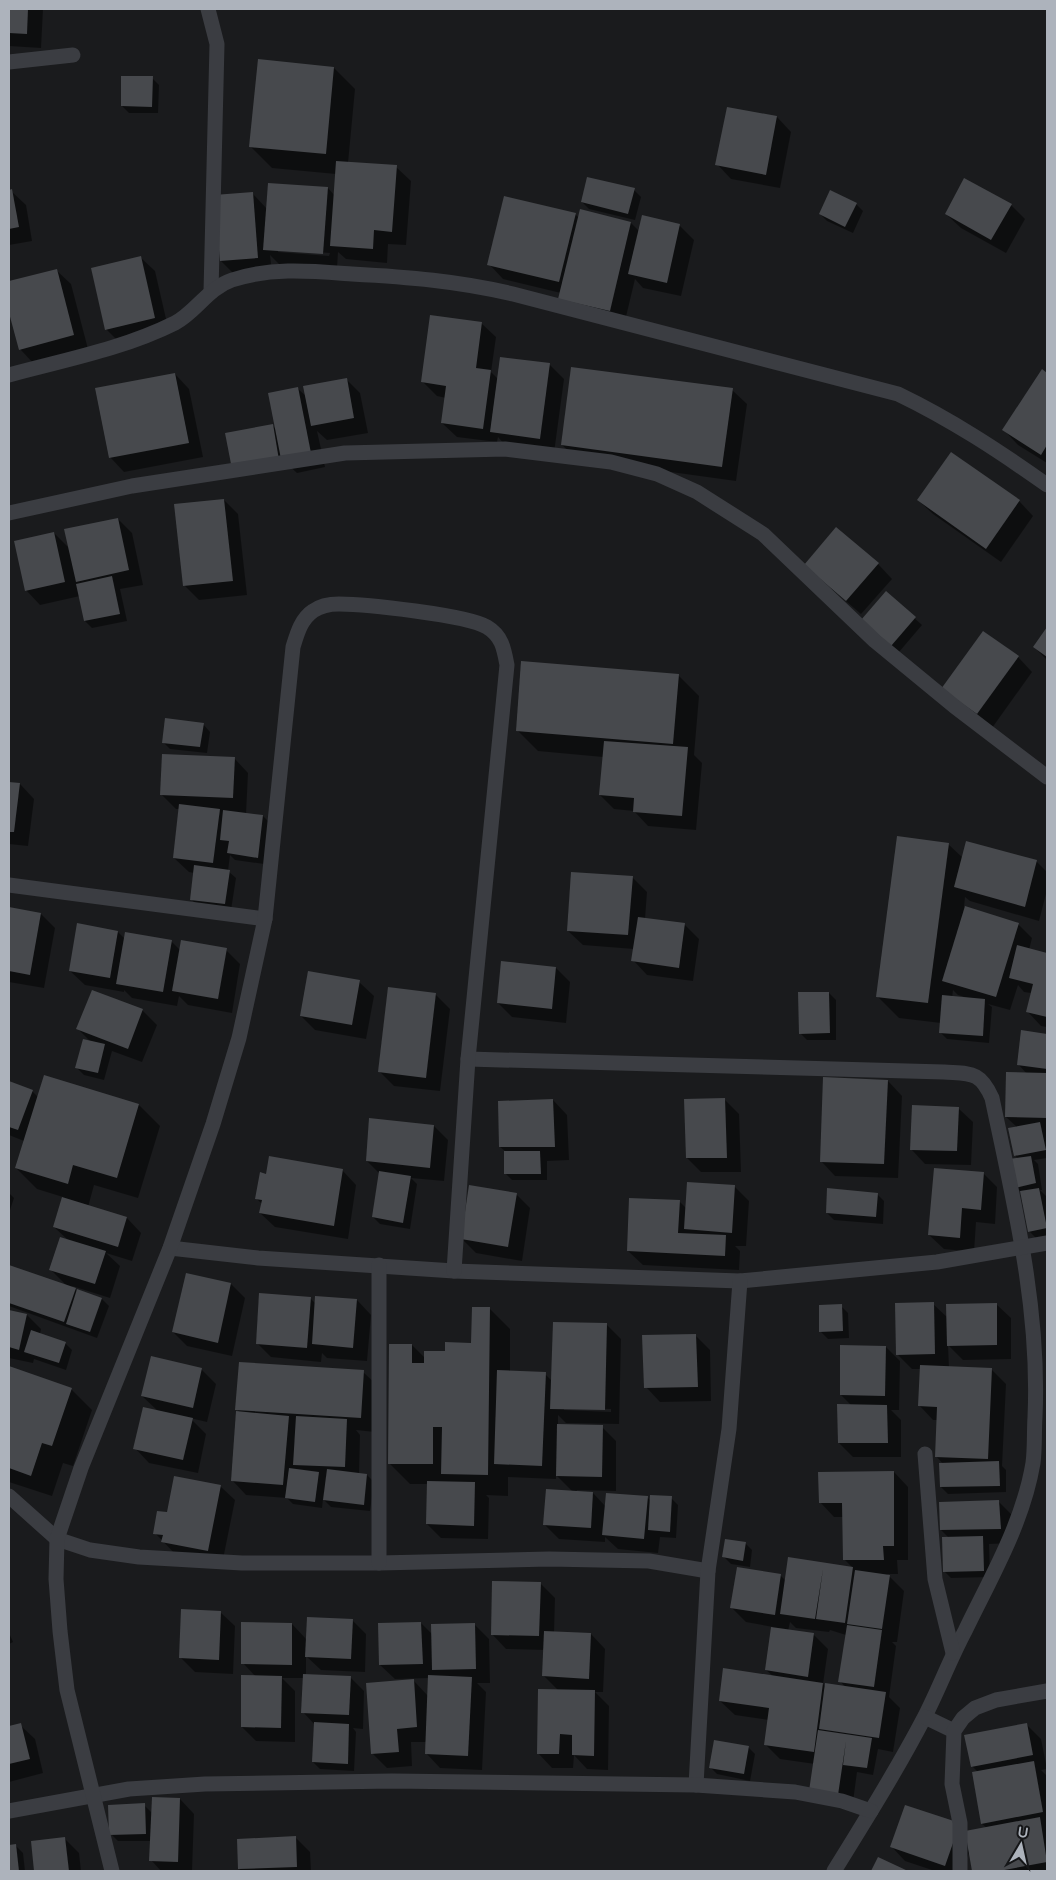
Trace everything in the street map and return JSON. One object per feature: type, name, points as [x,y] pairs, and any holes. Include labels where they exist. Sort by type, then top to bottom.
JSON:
[{"type":"street","points":[[208,9],[217,44],[211,292]]},
{"type":"street","points":[[9,62],[73,55]]},
{"type":"street","points":[[9,375],[150,335],[182,320],[211,292],[230,281],[280,270],[422,278],[463,283],[513,294],[898,394],[985,440],[1047,485]]},
{"type":"street","points":[[9,513],[132,486],[345,453],[505,449],[611,462],[658,474],[697,492],[763,534],[874,641],[954,706],[1047,777]]},
{"type":"street","points":[[112,1871],[91,1794],[67,1690],[56,1580],[57,1539],[81,1468],[170,1248],[213,1124],[239,1038],[264,919],[287,689],[293,647],[299,627],[306,617],[314,610],[325,606],[353,605],[467,620],[486,626],[504,644],[507,665],[468,1059],[454,1271]]},
{"type":"street","points":[[9,885],[264,919]]},
{"type":"street","points":[[468,1059],[747,1065],[968,1074],[982,1079],[992,1098],[1024,1248],[1035,1339],[1036,1398],[1033,1462],[1024,1500],[1009,1542],[953,1653],[925,1717],[872,1811],[834,1871]]},
{"type":"street","points":[[170,1248],[258,1258],[454,1271],[740,1281],[937,1262],[1047,1243]]},
{"type":"street","points":[[379,1265],[379,1564]]},
{"type":"street","points":[[696,1785],[708,1571],[729,1430],[740,1281]]},
{"type":"street","points":[[925,1454],[935,1579],[953,1653]]},
{"type":"street","points":[[9,1496],[57,1539],[90,1550],[139,1558],[242,1563],[379,1564],[549,1558],[649,1561],[708,1571]]},
{"type":"street","points":[[960,1871],[960,1823],[952,1784],[954,1731],[963,1718],[975,1708],[996,1700],[1047,1691]]},
{"type":"street","points":[[925,1717],[954,1731]]},
{"type":"street","points":[[9,1811],[91,1794],[129,1789],[205,1784],[392,1781],[696,1785],[795,1792],[842,1801],[872,1811]]},
{"type":"building","points":[[9,9],[28,9],[27,34],[9,33]]},
{"type":"building","points":[[258,59],[334,67],[326,154],[249,147]]},
{"type":"building","points":[[121,76],[153,76],[152,107],[121,106]]},
{"type":"building","points":[[727,107],[777,116],[766,175],[715,165]]},
{"type":"building","points":[[336,161],[397,165],[392,232],[374,230],[373,249],[330,246]]},
{"type":"building","points":[[587,177],[635,188],[628,214],[581,202]]},
{"type":"building","points":[[964,178],[1012,204],[991,240],[945,214]]},
{"type":"building","points":[[268,183],[328,187],[323,254],[263,250]]},
{"type":"building","points":[[12,189],[19,227],[9,229],[9,190]]},
{"type":"building","points":[[830,190],[857,203],[845,227],[819,214]]},
{"type":"building","points":[[253,192],[258,258],[220,261],[214,195]]},
{"type":"building","points":[[504,196],[576,213],[559,282],[487,265]]},
{"type":"building","points":[[580,209],[631,222],[610,311],[558,299]]},
{"type":"building","points":[[642,215],[680,224],[667,283],[628,274]]},
{"type":"building","points":[[141,256],[155,318],[105,330],[91,268]]},
{"type":"building","points":[[57,269],[74,335],[19,350],[9,313],[9,281]]},
{"type":"building","points":[[430,315],[482,322],[476,368],[491,370],[483,429],[441,423],[446,386],[421,382]]},
{"type":"building","points":[[500,357],[550,363],[540,439],[490,432]]},
{"type":"building","points":[[571,367],[733,388],[722,467],[561,445]]},
{"type":"building","points":[[1042,369],[1047,373],[1047,445],[1041,455],[1002,430]]},
{"type":"building","points":[[175,373],[189,443],[109,458],[95,388]]},
{"type":"building","points":[[347,378],[354,418],[311,426],[303,386]]},
{"type":"building","points":[[298,387],[311,453],[281,459],[268,393]]},
{"type":"building","points":[[273,424],[279,460],[232,469],[225,433]]},
{"type":"building","points":[[951,452],[1020,500],[986,549],[917,500]]},
{"type":"building","points":[[224,499],[233,581],[183,586],[174,504]]},
{"type":"building","points":[[118,518],[129,570],[76,582],[64,529]]},
{"type":"building","points":[[836,527],[879,563],[846,601],[804,565]]},
{"type":"building","points":[[54,532],[65,582],[25,591],[14,541]]},
{"type":"building","points":[[112,576],[120,614],[84,621],[76,584]]},
{"type":"building","points":[[886,591],[916,617],[891,646],[861,620]]},
{"type":"building","points":[[1047,627],[1047,657],[1033,647]]},
{"type":"building","points":[[983,631],[1019,656],[977,714],[941,689]]},
{"type":"building","points":[[521,661],[679,674],[673,744],[516,731]]},
{"type":"building","points":[[165,718],[204,723],[200,747],[162,743]]},
{"type":"building","points":[[604,741],[688,747],[682,816],[633,812],[634,798],[599,795]]},
{"type":"building","points":[[162,754],[235,757],[233,798],[160,795]]},
{"type":"building","points":[[9,782],[20,783],[14,832],[9,832]]},
{"type":"building","points":[[179,804],[220,809],[213,863],[173,858]]},
{"type":"building","points":[[223,810],[263,815],[258,858],[227,853],[229,841],[220,840]]},
{"type":"building","points":[[897,836],[949,843],[928,1003],[876,997]]},
{"type":"building","points":[[966,841],[1037,860],[1025,907],[954,887]]},
{"type":"building","points":[[194,865],[230,870],[225,904],[190,900]]},
{"type":"building","points":[[571,872],[633,876],[628,935],[567,931]]},
{"type":"building","points":[[965,906],[1019,923],[996,997],[942,981]]},
{"type":"building","points":[[9,907],[41,913],[30,975],[9,971]]},
{"type":"building","points":[[638,917],[685,923],[679,968],[631,961]]},
{"type":"building","points":[[77,923],[118,931],[110,978],[69,971]]},
{"type":"building","points":[[125,932],[172,940],[163,992],[116,984]]},
{"type":"building","points":[[181,940],[227,948],[218,999],[172,991]]},
{"type":"building","points":[[1017,945],[1047,953],[1047,1017],[1026,1012],[1033,984],[1009,978]]},
{"type":"building","points":[[501,961],[556,967],[552,1009],[497,1003]]},
{"type":"building","points":[[308,971],[360,980],[352,1025],[300,1016]]},
{"type":"building","points":[[388,987],[436,993],[426,1078],[378,1072]]},
{"type":"building","points":[[92,990],[143,1009],[128,1049],[76,1029]]},
{"type":"building","points":[[798,992],[829,992],[830,1033],[799,1034]]},
{"type":"building","points":[[942,995],[985,999],[983,1036],[939,1033]]},
{"type":"building","points":[[1021,1030],[1047,1034],[1047,1069],[1017,1065]]},
{"type":"building","points":[[83,1039],[105,1044],[98,1073],[75,1068]]},
{"type":"building","points":[[1006,1072],[1047,1073],[1047,1118],[1005,1117]]},
{"type":"building","points":[[44,1075],[139,1104],[117,1178],[73,1165],[68,1184],[15,1168]]},
{"type":"building","points":[[823,1077],[888,1080],[884,1164],[820,1162]]},
{"type":"building","points":[[9,1081],[33,1090],[18,1130],[9,1127]]},
{"type":"building","points":[[725,1098],[727,1158],[686,1158],[684,1099]]},
{"type":"building","points":[[553,1099],[555,1147],[499,1147],[498,1101]]},
{"type":"building","points":[[912,1105],[959,1107],[957,1151],[910,1150]]},
{"type":"building","points":[[369,1118],[434,1125],[430,1168],[366,1161]]},
{"type":"building","points":[[1040,1122],[1046,1150],[1014,1156],[1008,1128]]},
{"type":"building","points":[[504,1151],[540,1151],[541,1174],[504,1174]]},
{"type":"building","points":[[269,1156],[343,1169],[334,1226],[259,1213],[262,1200],[255,1199],[260,1172],[266,1174]]},
{"type":"building","points":[[1031,1156],[1036,1183],[1015,1188],[1009,1159]]},
{"type":"building","points":[[934,1168],[984,1172],[981,1210],[962,1208],[960,1238],[928,1235]]},
{"type":"building","points":[[379,1171],[411,1176],[403,1223],[372,1217]]},
{"type":"building","points":[[687,1182],[735,1185],[732,1233],[684,1229]]},
{"type":"building","points":[[469,1185],[517,1193],[508,1247],[461,1239]]},
{"type":"building","points":[[827,1188],[878,1193],[876,1217],[826,1213]]},
{"type":"building","points":[[1039,1188],[1047,1228],[1028,1232],[1020,1191]]},
{"type":"building","points":[[62,1197],[127,1217],[118,1247],[53,1227]]},
{"type":"building","points":[[629,1198],[680,1200],[678,1233],[726,1235],[725,1256],[627,1251]]},
{"type":"building","points":[[60,1237],[106,1251],[95,1284],[49,1270]]},
{"type":"building","points":[[9,1265],[76,1288],[64,1322],[9,1303]]},
{"type":"building","points":[[186,1273],[231,1283],[218,1343],[172,1332]]},
{"type":"building","points":[[77,1289],[102,1298],[90,1332],[66,1324]]},
{"type":"building","points":[[259,1293],[311,1297],[307,1348],[256,1344]]},
{"type":"building","points":[[315,1296],[357,1299],[353,1348],[312,1344]]},
{"type":"building","points":[[934,1302],[935,1354],[896,1355],[895,1303]]},
{"type":"building","points":[[997,1303],[997,1345],[947,1346],[946,1304]]},
{"type":"building","points":[[842,1304],[843,1331],[819,1332],[819,1305]]},
{"type":"building","points":[[472,1307],[490,1307],[488,1475],[441,1474],[442,1427],[433,1427],[433,1464],[388,1464],[389,1344],[412,1344],[412,1363],[424,1363],[424,1351],[445,1351],[445,1342],[471,1343]]},
{"type":"building","points":[[9,1310],[27,1314],[19,1350],[9,1347]]},
{"type":"building","points":[[553,1322],[607,1323],[605,1410],[550,1409]]},
{"type":"building","points":[[31,1330],[66,1342],[59,1363],[24,1352]]},
{"type":"building","points":[[696,1334],[698,1387],[644,1388],[642,1335]]},
{"type":"building","points":[[840,1345],[886,1346],[885,1396],[840,1395]]},
{"type":"building","points":[[151,1356],[202,1368],[193,1408],[141,1396]]},
{"type":"building","points":[[239,1362],[364,1370],[361,1418],[235,1410]]},
{"type":"building","points":[[920,1365],[992,1368],[988,1459],[935,1457],[937,1407],[918,1406]]},
{"type":"building","points":[[9,1366],[72,1388],[52,1446],[42,1443],[31,1476],[9,1468]]},
{"type":"building","points":[[497,1370],[546,1372],[542,1466],[494,1464]]},
{"type":"building","points":[[837,1404],[887,1405],[888,1443],[838,1443]]},
{"type":"building","points":[[143,1407],[193,1418],[183,1460],[133,1449]]},
{"type":"building","points":[[236,1411],[289,1416],[283,1485],[231,1481]]},
{"type":"building","points":[[296,1416],[347,1419],[345,1467],[293,1465]]},
{"type":"building","points":[[557,1424],[603,1425],[602,1477],[556,1476]]},
{"type":"building","points":[[999,1461],[1000,1486],[940,1487],[939,1463]]},
{"type":"building","points":[[289,1468],[319,1472],[315,1502],[285,1498]]},
{"type":"building","points":[[327,1469],[367,1474],[364,1505],[323,1500]]},
{"type":"building","points":[[894,1471],[894,1546],[883,1546],[884,1560],[843,1560],[842,1503],[819,1503],[818,1472]]},
{"type":"building","points":[[174,1476],[221,1485],[208,1551],[161,1542],[163,1535],[153,1534],[157,1511],[167,1512]]},
{"type":"building","points":[[427,1481],[475,1482],[474,1526],[426,1524]]},
{"type":"building","points":[[546,1489],[593,1492],[591,1528],[543,1525]]},
{"type":"building","points":[[606,1493],[648,1496],[644,1539],[602,1535]]},
{"type":"building","points":[[650,1495],[672,1496],[670,1532],[648,1530]]},
{"type":"building","points":[[999,1500],[1001,1529],[940,1530],[939,1502]]},
{"type":"building","points":[[983,1536],[984,1571],[943,1572],[942,1537]]},
{"type":"building","points":[[725,1539],[746,1542],[743,1561],[722,1557]]},
{"type":"building","points":[[788,1557],[853,1567],[845,1623],[816,1619],[823,1569],[815,1619],[780,1614]]},
{"type":"building","points":[[737,1567],[781,1574],[775,1615],[730,1608]]},
{"type":"building","points":[[855,1570],[890,1575],[882,1629],[847,1624]]},
{"type":"building","points":[[492,1581],[541,1582],[539,1636],[491,1635]]},
{"type":"building","points":[[181,1609],[221,1611],[219,1660],[179,1658]]},
{"type":"building","points":[[307,1617],[353,1619],[351,1659],[305,1657]]},
{"type":"building","points":[[241,1622],[292,1623],[292,1665],[241,1664]]},
{"type":"building","points":[[421,1622],[423,1664],[379,1665],[378,1623]]},
{"type":"building","points":[[475,1623],[476,1669],[432,1670],[431,1624]]},
{"type":"building","points":[[847,1625],[882,1630],[874,1687],[838,1682]]},
{"type":"building","points":[[771,1627],[814,1633],[808,1677],[765,1670]]},
{"type":"building","points":[[544,1631],[591,1633],[589,1679],[542,1676]]},
{"type":"building","points":[[723,1668],[823,1683],[814,1752],[764,1745],[769,1708],[719,1701]]},
{"type":"building","points":[[303,1674],[351,1676],[349,1715],[301,1713]]},
{"type":"building","points":[[241,1675],[282,1676],[281,1728],[241,1727]]},
{"type":"building","points":[[428,1675],[472,1677],[468,1756],[425,1754]]},
{"type":"building","points":[[414,1679],[417,1727],[397,1729],[399,1752],[371,1754],[366,1683]]},
{"type":"building","points":[[825,1683],[886,1692],[879,1738],[819,1729]]},
{"type":"building","points":[[538,1689],[595,1690],[594,1756],[572,1755],[572,1735],[560,1734],[559,1754],[537,1754]]},
{"type":"building","points":[[314,1722],[349,1724],[348,1764],[312,1762]]},
{"type":"building","points":[[21,1723],[30,1759],[9,1764],[9,1726]]},
{"type":"building","points":[[1027,1723],[1033,1755],[971,1767],[964,1735]]},
{"type":"building","points":[[818,1730],[872,1738],[867,1768],[843,1765],[846,1741],[838,1795],[809,1791]]},
{"type":"building","points":[[714,1740],[749,1746],[744,1774],[709,1768]]},
{"type":"building","points":[[1034,1761],[1043,1812],[981,1824],[972,1772]]},
{"type":"building","points":[[152,1797],[180,1798],[178,1862],[149,1861]]},
{"type":"building","points":[[145,1803],[146,1834],[109,1835],[108,1805]]},
{"type":"building","points":[[905,1805],[960,1823],[945,1866],[890,1847]]},
{"type":"building","points":[[1040,1817],[1047,1862],[999,1871],[972,1871],[965,1831]]},
{"type":"building","points":[[296,1836],[297,1867],[238,1869],[237,1839]]},
{"type":"building","points":[[65,1837],[69,1871],[34,1871],[31,1841]]},
{"type":"building","points":[[16,1844],[19,1871],[9,1871],[9,1845]]},
{"type":"building","points":[[878,1857],[908,1871],[871,1871]]}]
